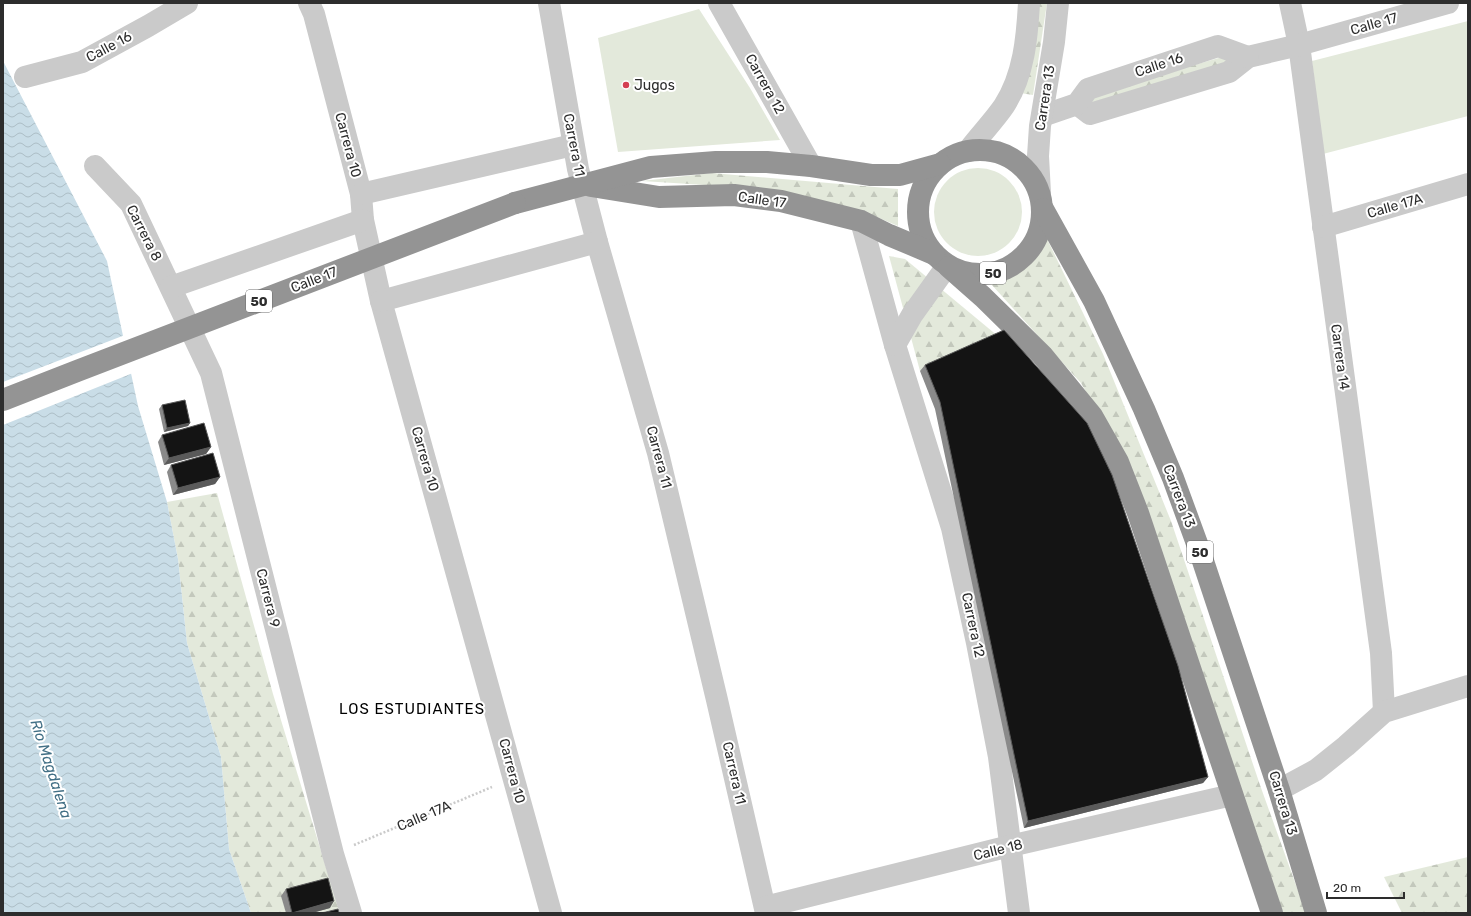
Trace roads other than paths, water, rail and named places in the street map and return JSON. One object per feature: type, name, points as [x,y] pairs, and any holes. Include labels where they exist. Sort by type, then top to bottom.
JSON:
[{"type":"highway","name":"50","points":[[943,262],[971,274],[993,274],[1014,265],[1030,250],[1041,230],[1042,201],[1032,176],[1019,163],[1003,154],[986,150],[968,151],[953,156],[940,164],[927,180],[919,198],[918,218],[922,237],[943,262],[983,297],[1042,355],[1092,416],[1118,462],[1138,513],[1272,913]]},
{"type":"highway","name":"Calle 17","points":[[3,400],[515,202],[582,184],[651,167],[716,162],[767,162],[811,166],[871,175],[900,175],[940,164]]},
{"type":"highway","name":"Calle 17","points":[[582,184],[659,197],[734,195],[781,201],[861,222],[943,262]]},
{"type":"highway","name":"Carrera 13","points":[[1042,201],[1094,301],[1144,409],[1173,478],[1199,550],[1279,790],[1316,913]]},
{"type":"street","name":"Calle 16","points":[[24,77],[82,62],[187,3]]},
{"type":"street","name":"Carrera 10","points":[[309,3],[314,14],[361,194],[363,220],[381,300],[551,913]]},
{"type":"street","name":"Carrera 11","points":[[549,3],[573,145],[582,184],[597,242],[658,453],[765,910]]},
{"type":"street","name":"Carrera 12","points":[[719,3],[811,166]]},
{"type":"street","name":"Carrera 13","points":[[968,151],[1004,105],[1017,78],[1026,44],[1030,3]]},
{"type":"street","name":"Carrera 13","points":[[1042,201],[1038,156],[1042,116],[1054,42],[1058,3]]},
{"type":"street","name":"Carrera 14","points":[[1290,3],[1299,44],[1381,653],[1384,712]]},
{"type":"street","name":"Calle 17","points":[[1299,44],[1448,3]]},
{"type":"street","name":"Calle 16","points":[[1248,57],[1218,46],[1088,89],[1077,104],[1090,114],[1229,72],[1248,57],[1299,44]]},
{"type":"street","points":[[1042,116],[1077,104]]},
{"type":"street","points":[[361,194],[573,145]]},
{"type":"street","name":"Carrera 8","points":[[95,166],[131,204],[171,287]]},
{"type":"street","name":"Calle 17A","points":[[1323,227],[1468,184]]},
{"type":"street","points":[[171,287],[363,220]]},
{"type":"street","name":"Carrera 12","points":[[861,222],[895,345],[952,528],[978,643],[999,757],[1019,913]]},
{"type":"street","points":[[381,300],[597,242]]},
{"type":"street","points":[[895,345],[943,262]]},
{"type":"street","name":"Carrera 9","points":[[171,287],[211,373],[333,854],[351,913]]},
{"type":"street","points":[[1279,790],[1316,770],[1384,712],[1468,686]]},
{"type":"street","name":"Calle 18","points":[[765,910],[1010,846],[1232,795]]},
{"type":"water","name":"Río Magdalena","points":[[3,61],[107,261],[138,406],[167,502],[178,559],[187,643],[221,757],[229,849],[251,913],[3,913]]},
{"type":"place","name":"Jugos","points":[[626,85]]},
{"type":"district","name":"LOS ESTUDIANTES","points":[[412,709]]}]
